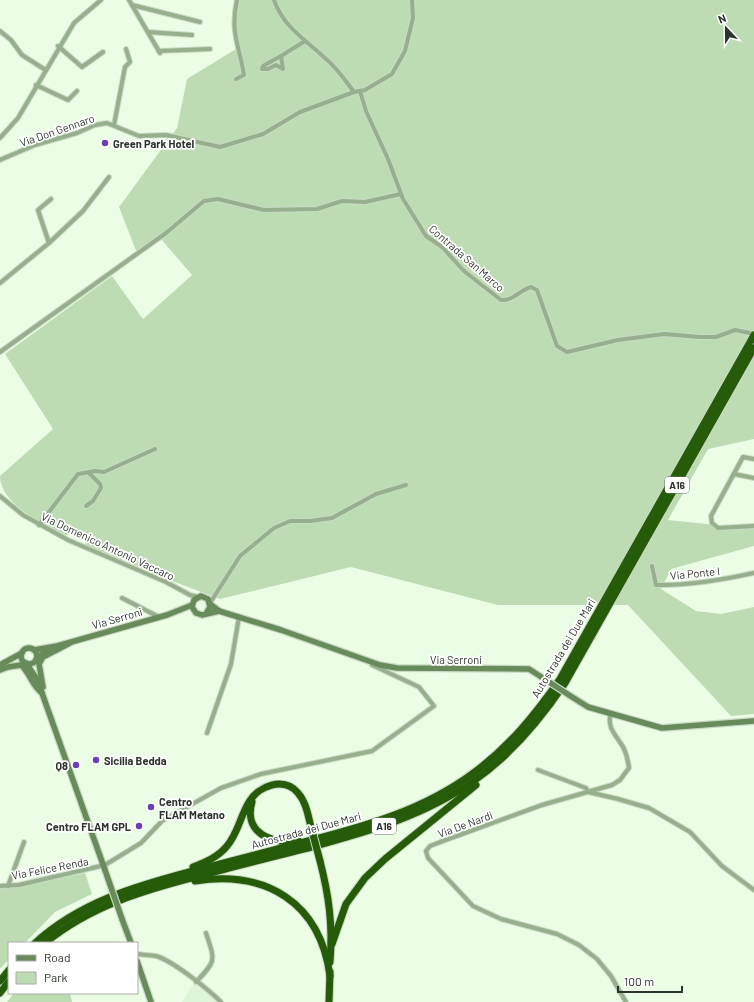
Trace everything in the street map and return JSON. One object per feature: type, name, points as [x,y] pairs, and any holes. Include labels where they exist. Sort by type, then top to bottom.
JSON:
[{"type":"highway","name":"Autostrada dei Due Mari","points":[[724,395],[752,334]]},
{"type":"highway","name":"Autostrada dei Due Mari","points":[[46,942],[68,926],[97,909],[122,898],[175,882],[386,826],[431,807],[476,780],[505,756],[542,717],[565,683],[624,573],[724,395],[754,348]]},
{"type":"highway","name":"Autostrada dei Due Mari","points":[[36,942],[58,924],[95,903],[138,886],[361,827],[415,807],[440,795],[472,774],[500,751],[525,726],[560,679],[624,573]]},
{"type":"highway","points":[[332,944],[346,904],[364,878],[494,770],[521,745],[544,719],[565,683]]},
{"type":"highway","points":[[58,924],[79,908],[106,894],[142,881],[192,867],[219,854],[231,841],[249,802],[257,793],[265,787],[278,784],[287,786],[295,790],[304,803],[320,861],[330,907],[332,944],[329,1002]]},
{"type":"highway","points":[[257,793],[250,812],[253,825],[262,835],[271,839],[282,841],[293,841],[318,835],[415,807]]},
{"type":"highway","points":[[97,909],[194,881],[220,878],[254,882],[283,894],[308,918],[323,943],[330,976]]},
{"type":"highway","points":[[0,982],[8,971]]},
{"type":"highway","points":[[0,993],[8,982]]},
{"type":"main road","name":"Via Serroni","points":[[57,646],[182,610],[199,597],[209,602],[219,611]]},
{"type":"main road","points":[[207,612],[209,602]]},
{"type":"main road","points":[[192,603],[194,612]]},
{"type":"main road","name":"Via Serroni","points":[[182,610],[194,612],[199,615],[207,612],[219,611],[281,630],[381,667],[529,669],[588,707],[662,728],[754,721]]},
{"type":"main road","points":[[42,693],[39,664],[43,658],[65,648],[74,641]]},
{"type":"main road","points":[[0,664],[27,649],[34,650],[57,646]]},
{"type":"main road","points":[[0,664],[25,662],[31,664],[42,654],[57,646]]},
{"type":"main road","points":[[34,650],[36,654],[37,679]]},
{"type":"main road","points":[[22,653],[25,662],[37,679],[131,942]]},
{"type":"main road","points":[[0,670],[8,666],[21,665],[27,671],[36,688],[42,693]]},
{"type":"main road","points":[[138,964],[151,1002]]},
{"type":"street","points":[[0,138],[18,118],[44,69],[74,23],[102,0]]},
{"type":"street","points":[[129,0],[159,52],[210,49]]},
{"type":"street","points":[[236,79],[244,75],[236,45],[233,18],[237,0]]},
{"type":"street","points":[[274,0],[278,12],[285,24],[335,67],[354,92]]},
{"type":"street","name":"Via Don Gennaro","points":[[0,160],[35,145],[77,133],[95,125],[107,123],[138,136],[166,135],[220,147],[270,132],[300,112],[354,92],[365,90],[392,74],[405,51],[413,18],[412,0]]},
{"type":"street","points":[[132,5],[200,22]]},
{"type":"street","points":[[0,31],[11,40],[22,55],[44,69]]},
{"type":"street","points":[[148,32],[192,35]]},
{"type":"street","points":[[281,56],[283,70],[276,65],[262,70],[262,66],[305,41]]},
{"type":"street","points":[[58,46],[82,67],[103,52]]},
{"type":"street","points":[[114,125],[125,67],[130,62],[126,49]]},
{"type":"street","points":[[36,85],[68,100],[77,91]]},
{"type":"street","name":"Contrada San Marco","points":[[360,91],[366,111],[388,159],[401,194],[426,236],[442,247],[464,271],[501,300],[506,301],[527,288],[532,287],[537,290],[557,346],[567,352],[618,340],[664,334],[716,337],[735,330],[752,334]]},
{"type":"street","points":[[0,283],[49,243],[83,211],[109,177]]},
{"type":"street","points":[[0,352],[166,233],[204,201],[218,200],[264,210],[317,209],[342,200],[365,202],[401,194]]},
{"type":"street","points":[[49,243],[38,210],[50,199]]},
{"type":"street","points":[[40,525],[76,475],[95,471],[104,472],[155,449]]},
{"type":"street","points":[[754,459],[743,457],[711,516],[712,523],[718,528],[754,526]]},
{"type":"street","points":[[86,506],[93,501],[101,488],[100,484],[90,473]]},
{"type":"street","points":[[734,474],[754,478]]},
{"type":"street","points":[[209,602],[240,556],[274,528],[290,521],[315,521],[332,518],[376,494],[406,485]]},
{"type":"street","name":"Via Domenico Antonio Vaccaro","points":[[0,496],[23,515],[40,525],[74,542],[166,582],[190,595],[199,597]]},
{"type":"street","name":"Via Ponte I","points":[[652,566],[656,585],[676,586],[722,580],[754,573]]},
{"type":"street","points":[[190,595],[192,603]]},
{"type":"street","points":[[122,598],[159,617]]},
{"type":"street","points":[[207,733],[231,664],[239,617]]},
{"type":"street","name":"Via Felice Renda","points":[[0,886],[8,886],[104,868],[141,844],[162,822],[221,788],[261,774],[372,751],[434,706],[419,687],[381,667]]},
{"type":"street","name":"Via De Nardi","points":[[611,713],[609,722],[610,727],[623,746],[628,758],[629,768],[620,780],[612,785],[542,805],[437,844],[427,849],[426,854],[473,906],[501,919],[557,934],[579,945],[597,959],[606,970],[626,1002]]},
{"type":"street","points":[[538,770],[586,788],[588,792],[649,808],[690,832],[722,866],[754,890]]},
{"type":"street","points":[[8,886],[24,842]]},
{"type":"street","points":[[196,982],[211,966],[214,957],[206,933]]},
{"type":"street","points":[[138,954],[157,957],[172,965],[221,1002]]},
{"type":"shaded area","points":[[195,981],[221,1002],[182,1002]]},
{"type":"green space","points":[[236,0],[754,0],[754,439],[708,449],[668,520],[754,529],[754,546],[671,569],[661,589],[696,611],[721,614],[754,607],[754,714],[731,716],[628,605],[498,605],[351,567],[220,599],[124,563],[85,545],[86,541],[69,534],[63,536],[24,512],[14,504],[7,495],[2,486],[0,476],[53,429],[5,354],[112,276],[143,319],[192,275],[161,239],[137,253],[119,207],[177,128],[187,79],[236,49]]},
{"type":"green space","points":[[85,873],[92,894],[55,912],[26,942],[8,942],[8,960],[0,969],[0,887],[15,887]]},
{"type":"green space","points":[[13,994],[70,994],[72,1002],[7,1002]]},
{"type":"place","name":"Green Park Hotel","points":[[105,143]]},
{"type":"place","name":"Sicilia Bedda","points":[[96,760]]},
{"type":"place","name":"Q8","points":[[76,765]]},
{"type":"place","name":"Centro FLAM Metano","points":[[151,807]]},
{"type":"place","name":"Centro FLAM GPL","points":[[139,826]]}]
